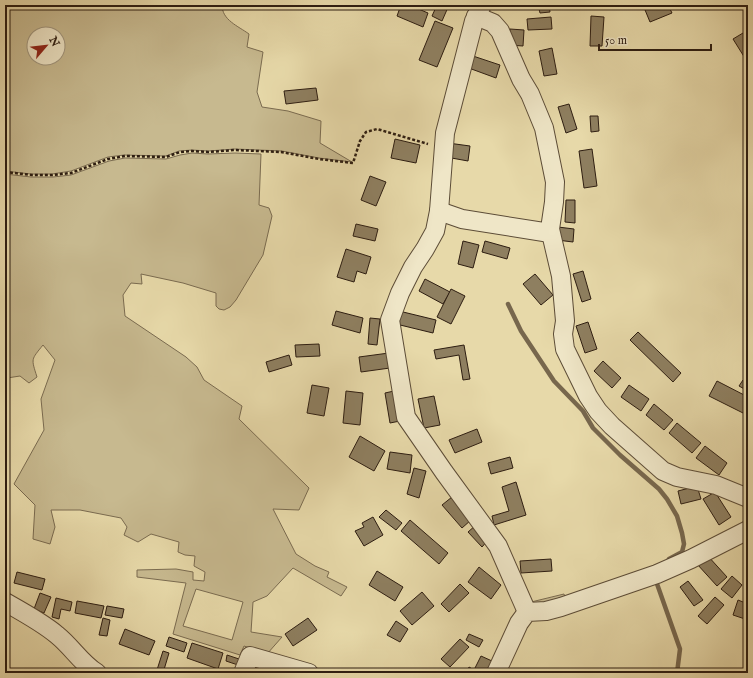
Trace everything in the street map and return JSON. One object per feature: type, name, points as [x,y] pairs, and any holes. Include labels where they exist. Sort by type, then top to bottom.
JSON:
[{"type":"street","points":[[527,612],[498,546],[406,417],[390,320],[400,293],[413,267],[435,230],[440,211],[445,133],[474,21],[479,11],[500,31],[521,80],[530,94],[544,128],[554,182],[554,202],[550,233],[561,276],[565,321],[562,334],[565,349],[588,396],[598,411],[612,426],[663,471],[677,477],[716,485],[748,498]]},
{"type":"street","points":[[440,211],[462,218],[550,233]]},
{"type":"street","points":[[496,673],[519,623],[527,612],[561,607],[657,574],[691,559],[748,530]]},
{"type":"street","points":[[5,602],[58,635],[91,669],[97,673]]},
{"type":"street","points":[[243,673],[250,656],[309,673]]},
{"type":"path","points":[[5,172],[32,175],[71,173],[108,159],[125,156],[166,157],[180,152],[192,151],[208,152],[235,150],[281,152],[353,163],[360,141],[366,132],[377,129],[444,149]]},
{"type":"shaded area","points":[[5,5],[222,5],[228,19],[249,34],[247,47],[263,52],[257,92],[262,107],[288,111],[321,121],[320,143],[352,162],[282,151],[235,149],[208,151],[192,150],[179,151],[166,156],[124,155],[108,157],[71,171],[52,174],[31,174],[5,171]]},
{"type":"shaded area","points":[[192,153],[261,154],[259,205],[269,208],[272,216],[263,255],[236,300],[230,307],[224,310],[219,309],[216,306],[216,293],[183,283],[141,274],[142,284],[131,283],[123,295],[125,316],[186,357],[197,367],[204,380],[242,406],[239,419],[309,488],[299,510],[273,509],[296,554],[315,566],[329,572],[327,577],[347,587],[341,596],[293,568],[267,596],[253,602],[251,632],[282,637],[267,654],[244,646],[240,655],[173,634],[186,583],[137,577],[137,570],[176,569],[193,572],[193,580],[204,581],[205,572],[194,566],[195,556],[185,555],[178,552],[179,542],[151,534],[138,542],[124,535],[127,527],[121,518],[80,510],[51,510],[55,527],[50,544],[33,539],[35,505],[14,484],[44,430],[41,399],[55,360],[43,345],[33,360],[37,377],[29,383],[20,376],[7,378],[5,380],[5,174],[31,177],[53,177],[71,175],[109,161],[125,158],[166,159]],"holes":[[[196,589],[243,602],[232,640],[183,626]]]},
{"type":"shaded area","points":[[564,594],[566,601],[553,605],[527,603]]},
{"type":"building","points":[[401,5],[409,5],[428,13],[423,27],[397,16]]},
{"type":"building","points":[[437,5],[449,5],[442,21],[432,16]]},
{"type":"building","points":[[538,5],[549,5],[550,12],[540,13]]},
{"type":"building","points":[[643,5],[668,5],[672,13],[650,22]]},
{"type":"building","points":[[591,16],[604,17],[602,46],[590,46]]},
{"type":"building","points":[[551,17],[552,29],[528,30],[527,19]]},
{"type":"building","points":[[435,21],[453,28],[437,67],[419,60]]},
{"type":"building","points":[[510,29],[524,30],[523,46],[509,45]]},
{"type":"building","points":[[748,30],[748,63],[733,39]]},
{"type":"building","points":[[552,48],[557,74],[544,76],[539,51]]},
{"type":"building","points":[[470,55],[500,65],[496,78],[466,67]]},
{"type":"building","points":[[316,88],[318,100],[286,104],[284,91]]},
{"type":"building","points":[[569,104],[577,129],[566,133],[558,107]]},
{"type":"building","points":[[590,116],[598,116],[599,131],[591,132]]},
{"type":"building","points":[[395,139],[420,145],[416,163],[391,158]]},
{"type":"building","points":[[448,143],[470,146],[468,161],[446,157]]},
{"type":"building","points":[[592,149],[597,186],[584,188],[579,151]]},
{"type":"building","points":[[370,176],[386,182],[376,206],[361,200]]},
{"type":"building","points":[[566,200],[575,200],[575,223],[565,222]]},
{"type":"building","points":[[356,224],[378,229],[375,241],[353,236]]},
{"type":"building","points":[[558,227],[574,229],[573,242],[557,240]]},
{"type":"building","points":[[463,241],[479,245],[473,268],[458,264]]},
{"type":"building","points":[[485,241],[510,248],[507,259],[482,252]]},
{"type":"building","points":[[346,249],[371,257],[366,274],[357,271],[354,282],[337,277]]},
{"type":"building","points":[[583,271],[591,299],[582,302],[573,274]]},
{"type":"building","points":[[535,274],[553,295],[541,305],[523,284]]},
{"type":"building","points":[[425,279],[450,292],[443,304],[419,291]]},
{"type":"building","points":[[451,289],[465,296],[451,324],[437,317]]},
{"type":"building","points":[[336,311],[363,318],[360,333],[332,325]]},
{"type":"building","points":[[399,311],[436,320],[433,333],[396,324]]},
{"type":"building","points":[[370,318],[380,319],[377,345],[368,344]]},
{"type":"building","points":[[588,322],[597,349],[585,353],[576,326]]},
{"type":"building","points":[[638,332],[681,373],[673,382],[630,340]]},
{"type":"building","points":[[319,344],[320,356],[296,357],[295,345]]},
{"type":"building","points":[[464,345],[470,379],[463,380],[459,355],[436,359],[434,350]]},
{"type":"building","points":[[389,353],[390,368],[361,372],[359,357]]},
{"type":"building","points":[[289,355],[292,365],[269,372],[266,362]]},
{"type":"building","points":[[603,361],[621,378],[612,388],[594,371]]},
{"type":"building","points":[[743,380],[748,383],[748,391],[739,386]]},
{"type":"building","points":[[717,381],[748,397],[748,403],[743,413],[709,396]]},
{"type":"building","points":[[312,385],[329,388],[324,416],[307,413]]},
{"type":"building","points":[[629,385],[649,399],[641,411],[621,397]]},
{"type":"building","points":[[346,391],[363,393],[360,425],[343,423]]},
{"type":"building","points":[[394,391],[400,421],[390,423],[385,393]]},
{"type":"building","points":[[434,396],[440,425],[424,428],[418,399]]},
{"type":"building","points":[[654,404],[673,420],[664,430],[646,415]]},
{"type":"building","points":[[677,423],[701,443],[692,453],[669,433]]},
{"type":"building","points":[[477,429],[482,442],[455,453],[449,440]]},
{"type":"building","points":[[360,436],[385,451],[374,471],[349,457]]},
{"type":"building","points":[[705,446],[727,463],[719,475],[696,458]]},
{"type":"building","points":[[390,452],[412,455],[410,473],[387,469]]},
{"type":"building","points":[[510,457],[513,468],[491,474],[488,463]]},
{"type":"building","points":[[414,468],[426,471],[419,498],[407,494]]},
{"type":"building","points":[[516,482],[526,515],[494,525],[492,516],[509,511],[502,487]]},
{"type":"building","points":[[697,486],[701,499],[681,504],[678,491]]},
{"type":"building","points":[[715,492],[731,517],[719,525],[703,499]]},
{"type":"building","points":[[452,497],[471,520],[462,528],[442,505]]},
{"type":"building","points":[[386,510],[402,523],[396,530],[379,517]]},
{"type":"building","points":[[373,517],[383,535],[364,546],[355,531],[364,527],[362,523]]},
{"type":"building","points":[[410,520],[448,553],[439,564],[401,531]]},
{"type":"building","points":[[476,525],[489,539],[482,547],[468,532]]},
{"type":"building","points":[[748,540],[748,550],[744,543]]},
{"type":"building","points":[[707,555],[727,577],[717,586],[697,564]]},
{"type":"building","points":[[551,559],[552,571],[521,573],[520,561]]},
{"type":"building","points":[[479,567],[501,585],[491,599],[468,582]]},
{"type":"building","points":[[377,571],[403,587],[395,601],[369,585]]},
{"type":"building","points":[[17,572],[45,579],[42,590],[14,583]]},
{"type":"building","points":[[732,576],[742,585],[732,598],[721,589]]},
{"type":"building","points":[[688,581],[703,600],[694,606],[680,587]]},
{"type":"building","points":[[460,584],[469,593],[449,612],[441,604]]},
{"type":"building","points":[[422,592],[434,606],[412,625],[400,611]]},
{"type":"building","points":[[40,593],[51,597],[44,613],[34,609]]},
{"type":"building","points":[[715,597],[724,605],[707,624],[698,616]]},
{"type":"building","points":[[56,598],[72,602],[70,611],[61,609],[59,619],[52,617]]},
{"type":"building","points":[[738,600],[748,604],[748,620],[733,615]]},
{"type":"building","points":[[77,601],[104,606],[101,618],[75,613]]},
{"type":"building","points":[[107,606],[124,609],[122,618],[105,615]]},
{"type":"building","points":[[103,618],[110,620],[107,636],[99,635]]},
{"type":"building","points":[[308,618],[317,630],[293,646],[285,634]]},
{"type":"building","points":[[396,621],[408,629],[400,642],[387,635]]},
{"type":"building","points":[[125,629],[155,641],[149,655],[119,644]]},
{"type":"building","points":[[469,634],[483,640],[479,647],[466,640]]},
{"type":"building","points":[[169,637],[187,643],[184,652],[166,646]]},
{"type":"building","points":[[460,639],[469,647],[450,667],[441,659]]},
{"type":"building","points":[[192,643],[223,653],[218,669],[187,658]]},
{"type":"building","points":[[163,651],[169,653],[163,673],[156,673]]},
{"type":"building","points":[[227,655],[239,659],[238,665],[226,661]]},
{"type":"building","points":[[481,656],[492,661],[487,673],[466,673],[469,667],[474,670]]},
{"type":"building","points":[[251,662],[264,666],[263,673],[248,673]]},
{"type":"waterway","points":[[508,304],[521,331],[554,381],[583,411],[593,428],[620,455],[659,489],[667,499],[677,516],[684,544],[682,552],[669,559]]},
{"type":"waterway","points":[[656,581],[680,649],[677,673]]}]
